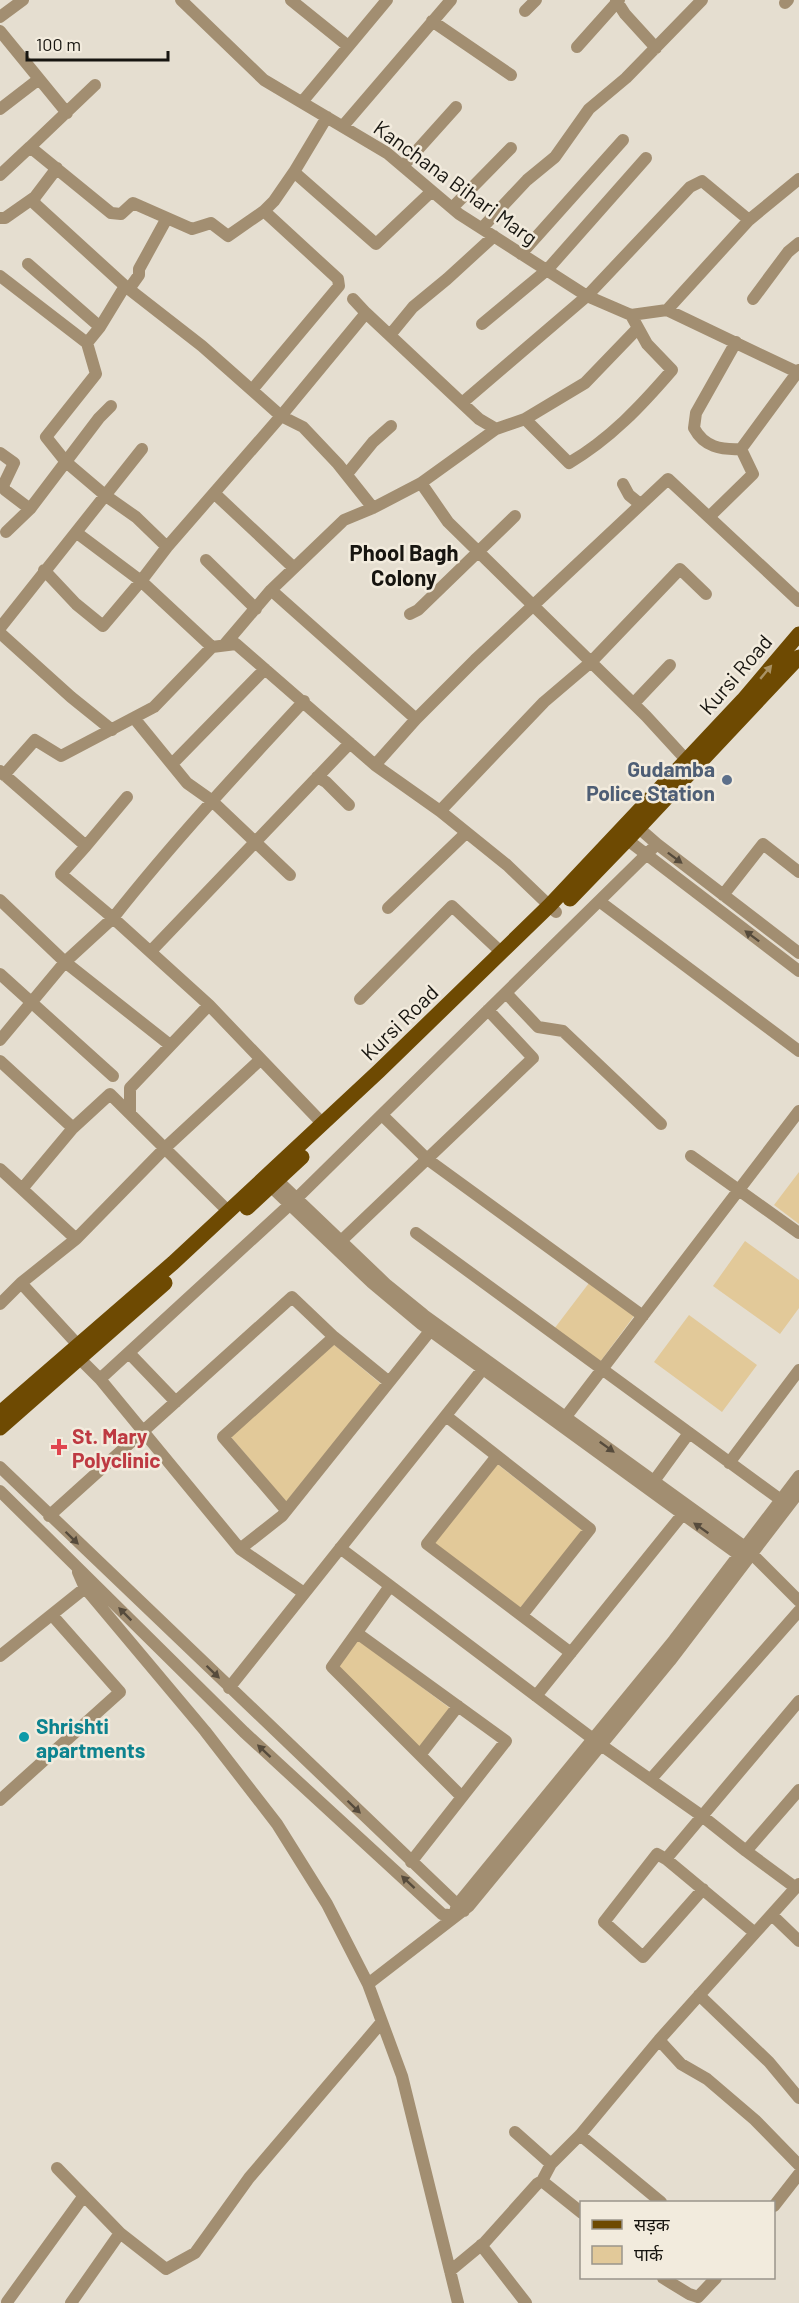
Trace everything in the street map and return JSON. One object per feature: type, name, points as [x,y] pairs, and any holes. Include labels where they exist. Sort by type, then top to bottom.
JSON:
[{"type":"main road","name":"Kursi Road","points":[[691,764],[799,634]]},
{"type":"main road","name":"Kursi Road","points":[[0,1413],[133,1313],[553,909],[691,764],[799,657]]},
{"type":"main road","name":"Kursi Road","points":[[0,1428],[228,1211],[270,1179],[322,1123],[501,952],[553,909]]},
{"type":"street","points":[[0,17],[23,0]]},
{"type":"street","name":"Kanchana Bihari Marg","points":[[181,0],[264,80],[387,153],[452,208],[521,254],[587,296],[632,315]]},
{"type":"street","points":[[302,102],[387,0]]},
{"type":"street","points":[[343,126],[451,0]]},
{"type":"street","points":[[525,11],[536,0]]},
{"type":"street","points":[[577,47],[617,0],[625,14],[656,48]]},
{"type":"street","points":[[482,228],[527,180],[555,157],[589,109],[626,78],[702,0]]},
{"type":"street","points":[[299,2],[348,46]]},
{"type":"street","points":[[432,21],[511,75]]},
{"type":"street","points":[[0,31],[67,113]]},
{"type":"street","points":[[0,109],[39,79]]},
{"type":"street","points":[[0,175],[95,85]]},
{"type":"street","points":[[403,166],[456,107]]},
{"type":"street","points":[[30,147],[111,213],[122,214],[133,203],[192,229],[211,223],[228,236],[264,211],[274,201],[327,117]]},
{"type":"street","points":[[521,254],[623,140]]},
{"type":"street","points":[[452,208],[511,148]]},
{"type":"street","points":[[482,324],[547,270],[646,158]]},
{"type":"street","points":[[0,218],[5,218],[35,197],[57,168]]},
{"type":"street","points":[[294,172],[376,244],[432,191]]},
{"type":"street","points":[[667,310],[750,220],[799,179]]},
{"type":"street","points":[[462,404],[587,296],[690,188],[702,181],[750,220]]},
{"type":"street","points":[[35,197],[34,203],[127,288],[202,346],[281,416],[303,428],[346,474],[373,508]]},
{"type":"street","points":[[252,390],[339,286],[338,279],[264,211]]},
{"type":"street","points":[[87,343],[139,275],[139,268],[167,218]]},
{"type":"street","points":[[390,335],[413,307],[494,236]]},
{"type":"street","points":[[753,299],[788,252],[799,243]]},
{"type":"street","points":[[28,264],[100,327]]},
{"type":"street","points":[[0,276],[87,343],[96,374],[46,437],[66,462],[106,496],[136,517],[167,547]]},
{"type":"street","points":[[353,299],[462,404],[479,419],[496,429]]},
{"type":"street","points":[[525,419],[569,463],[594,449],[637,410],[672,370],[647,344],[632,315],[667,310],[798,372],[741,449]]},
{"type":"street","points":[[44,570],[76,603],[103,626],[167,547],[281,416],[366,313]]},
{"type":"street","points":[[225,644],[271,590],[344,520],[421,483],[496,429],[525,419],[585,383],[638,328]]},
{"type":"street","points":[[736,342],[696,414],[694,429],[705,443],[722,449],[741,449]]},
{"type":"street","points":[[2,533],[30,509],[111,405]]},
{"type":"street","points":[[346,474],[373,442],[391,426]]},
{"type":"street","points":[[0,628],[142,448]]},
{"type":"street","points":[[709,517],[753,474],[741,449]]},
{"type":"street","points":[[0,453],[14,463],[3,486],[5,490],[30,509]]},
{"type":"street","points":[[375,765],[416,719],[475,660],[668,479],[799,602]]},
{"type":"street","points":[[421,483],[448,522],[634,703],[691,764]]},
{"type":"street","points":[[623,484],[629,495],[640,504]]},
{"type":"street","points":[[214,493],[294,568]]},
{"type":"street","points":[[411,614],[479,553],[515,516]]},
{"type":"street","points":[[77,532],[141,581],[212,646]]},
{"type":"street","points":[[206,560],[256,609]]},
{"type":"street","points":[[440,812],[544,702],[591,662],[680,569],[706,594]]},
{"type":"street","points":[[271,590],[416,719]]},
{"type":"street","points":[[0,633],[71,697],[112,730]]},
{"type":"street","points":[[86,846],[2,773],[35,740],[61,756],[134,718],[154,706],[212,646],[236,644],[375,765],[507,865],[553,909]]},
{"type":"street","points":[[634,703],[670,666]]},
{"type":"street","points":[[173,763],[265,669]]},
{"type":"street","points":[[0,1040],[65,962],[113,918],[156,863],[211,800],[304,702]]},
{"type":"street","points":[[134,718],[187,783],[211,800],[290,875]]},
{"type":"street","points":[[151,951],[350,743]]},
{"type":"street","points":[[317,777],[326,782],[349,805]]},
{"type":"street","points":[[127,798],[61,874],[210,1005],[322,1123]]},
{"type":"street","points":[[635,824],[657,844],[799,953]]},
{"type":"street","points":[[388,908],[466,833]]},
{"type":"street","points":[[623,837],[799,971]]},
{"type":"street","points":[[100,1379],[294,1201],[657,844]]},
{"type":"street","points":[[723,895],[763,844],[799,872]]},
{"type":"street","points":[[0,900],[65,962],[170,1045]]},
{"type":"street","points":[[599,901],[799,1051]]},
{"type":"street","points":[[360,999],[452,906],[501,952]]},
{"type":"street","points":[[0,974],[113,1076]]},
{"type":"street","points":[[506,993],[538,1027],[563,1031],[661,1124]]},
{"type":"street","points":[[130,1113],[130,1088],[210,1005]]},
{"type":"street","points":[[341,1241],[533,1058],[488,1010]]},
{"type":"street","points":[[0,1304],[21,1283],[76,1239],[166,1147],[260,1060]]},
{"type":"street","points":[[0,1061],[73,1128]]},
{"type":"street","points":[[22,1189],[73,1128],[110,1094],[228,1211]]},
{"type":"street","points":[[562,1421],[799,1112]]},
{"type":"street","points":[[382,1115],[427,1159],[643,1316]]},
{"type":"street","points":[[691,1156],[799,1233]]},
{"type":"street","points":[[0,1169],[76,1239]]},
{"type":"street","points":[[270,1179],[387,1285],[486,1365],[682,1515],[745,1552]]},
{"type":"street","points":[[294,1201],[372,1283],[430,1331],[486,1365]]},
{"type":"street","points":[[416,1233],[781,1500]]},
{"type":"street","points":[[21,1283],[240,1549],[304,1593]]},
{"type":"street","points":[[49,1516],[292,1297],[334,1337],[389,1382]]},
{"type":"street","points":[[240,1549],[286,1510],[430,1331]]},
{"type":"street","points":[[286,1510],[223,1437],[334,1337]]},
{"type":"street","points":[[129,1353],[176,1402]]},
{"type":"street","points":[[229,1688],[486,1365]]},
{"type":"street","points":[[729,1462],[799,1370]]},
{"type":"street","points":[[446,1416],[590,1529],[522,1615]]},
{"type":"street","points":[[562,1421],[654,1481],[745,1552],[799,1601]]},
{"type":"street","points":[[654,1481],[689,1433]]},
{"type":"street","points":[[497,1456],[427,1544],[571,1653]]},
{"type":"street","points":[[0,1467],[411,1862],[458,1911]]},
{"type":"street","points":[[368,1984],[427,1940],[458,1911],[597,1742],[670,1661],[799,1476]]},
{"type":"street","points":[[0,1491],[244,1732],[442,1914],[458,1911]]},
{"type":"street","points":[[745,1552],[799,1492]]},
{"type":"street","points":[[536,1696],[682,1515]]},
{"type":"street","points":[[340,1548],[597,1742],[702,1816],[746,1851],[798,1886],[659,2040],[580,2135],[551,2164],[542,2181],[481,2245],[450,2271]]},
{"type":"street","points":[[75,1565],[85,1588],[205,1731],[277,1824],[327,1904],[368,1984],[402,2076],[458,2303]]},
{"type":"street","points":[[390,1586],[332,1667],[462,1797]]},
{"type":"street","points":[[0,1656],[85,1588]]},
{"type":"street","points":[[651,1779],[799,1611]]},
{"type":"street","points":[[0,1800],[120,1692],[52,1615]]},
{"type":"street","points":[[357,1633],[506,1741],[411,1862]]},
{"type":"street","points":[[666,1859],[799,1701]]},
{"type":"street","points":[[420,1755],[458,1706]]},
{"type":"street","points":[[746,1851],[799,1790]]},
{"type":"street","points":[[703,1889],[643,1958],[604,1922],[657,1854],[666,1859],[703,1889],[755,1933]]},
{"type":"street","points":[[772,1915],[799,1941]]},
{"type":"street","points":[[699,1995],[769,2062],[799,2097]]},
{"type":"street","points":[[57,2168],[120,2233],[166,2269],[195,2253],[249,2178],[381,2023]]},
{"type":"street","points":[[659,2040],[681,2064],[707,2079],[755,2120],[799,2165]]},
{"type":"street","points":[[515,2132],[551,2164]]},
{"type":"street","points":[[580,2135],[661,2201]]},
{"type":"street","points":[[775,2205],[799,2174]]},
{"type":"street","points":[[542,2181],[580,2211]]},
{"type":"street","points":[[7,2302],[83,2197]]},
{"type":"street","points":[[71,2303],[120,2233]]},
{"type":"street","points":[[481,2245],[526,2303]]},
{"type":"street","points":[[666,2279],[688,2294],[698,2297],[714,2279]]},
{"type":"green space","points":[[799,1172],[799,1224],[774,1205]]},
{"type":"green space","points":[[745,1241],[799,1280],[799,1308],[780,1334],[713,1286]]},
{"type":"green space","points":[[589,1283],[634,1316],[600,1362],[554,1329]]},
{"type":"green space","points":[[689,1315],[757,1365],[722,1412],[654,1362]]},
{"type":"green space","points":[[332,1343],[381,1384],[286,1502],[231,1437]]},
{"type":"green space","points":[[496,1463],[583,1531],[520,1608],[433,1543]]},
{"type":"green space","points":[[357,1639],[451,1709],[418,1748],[338,1667]]},
{"type":"place","name":"Gudamba Police Station","points":[[727,780]]},
{"type":"place","name":"St. Mary Polyclinic","points":[[59,1447]]},
{"type":"place","name":"Shrishti apartments","points":[[24,1737]]},
{"type":"district","name":"Phool Bagh Colony","points":[[404,564]]}]
